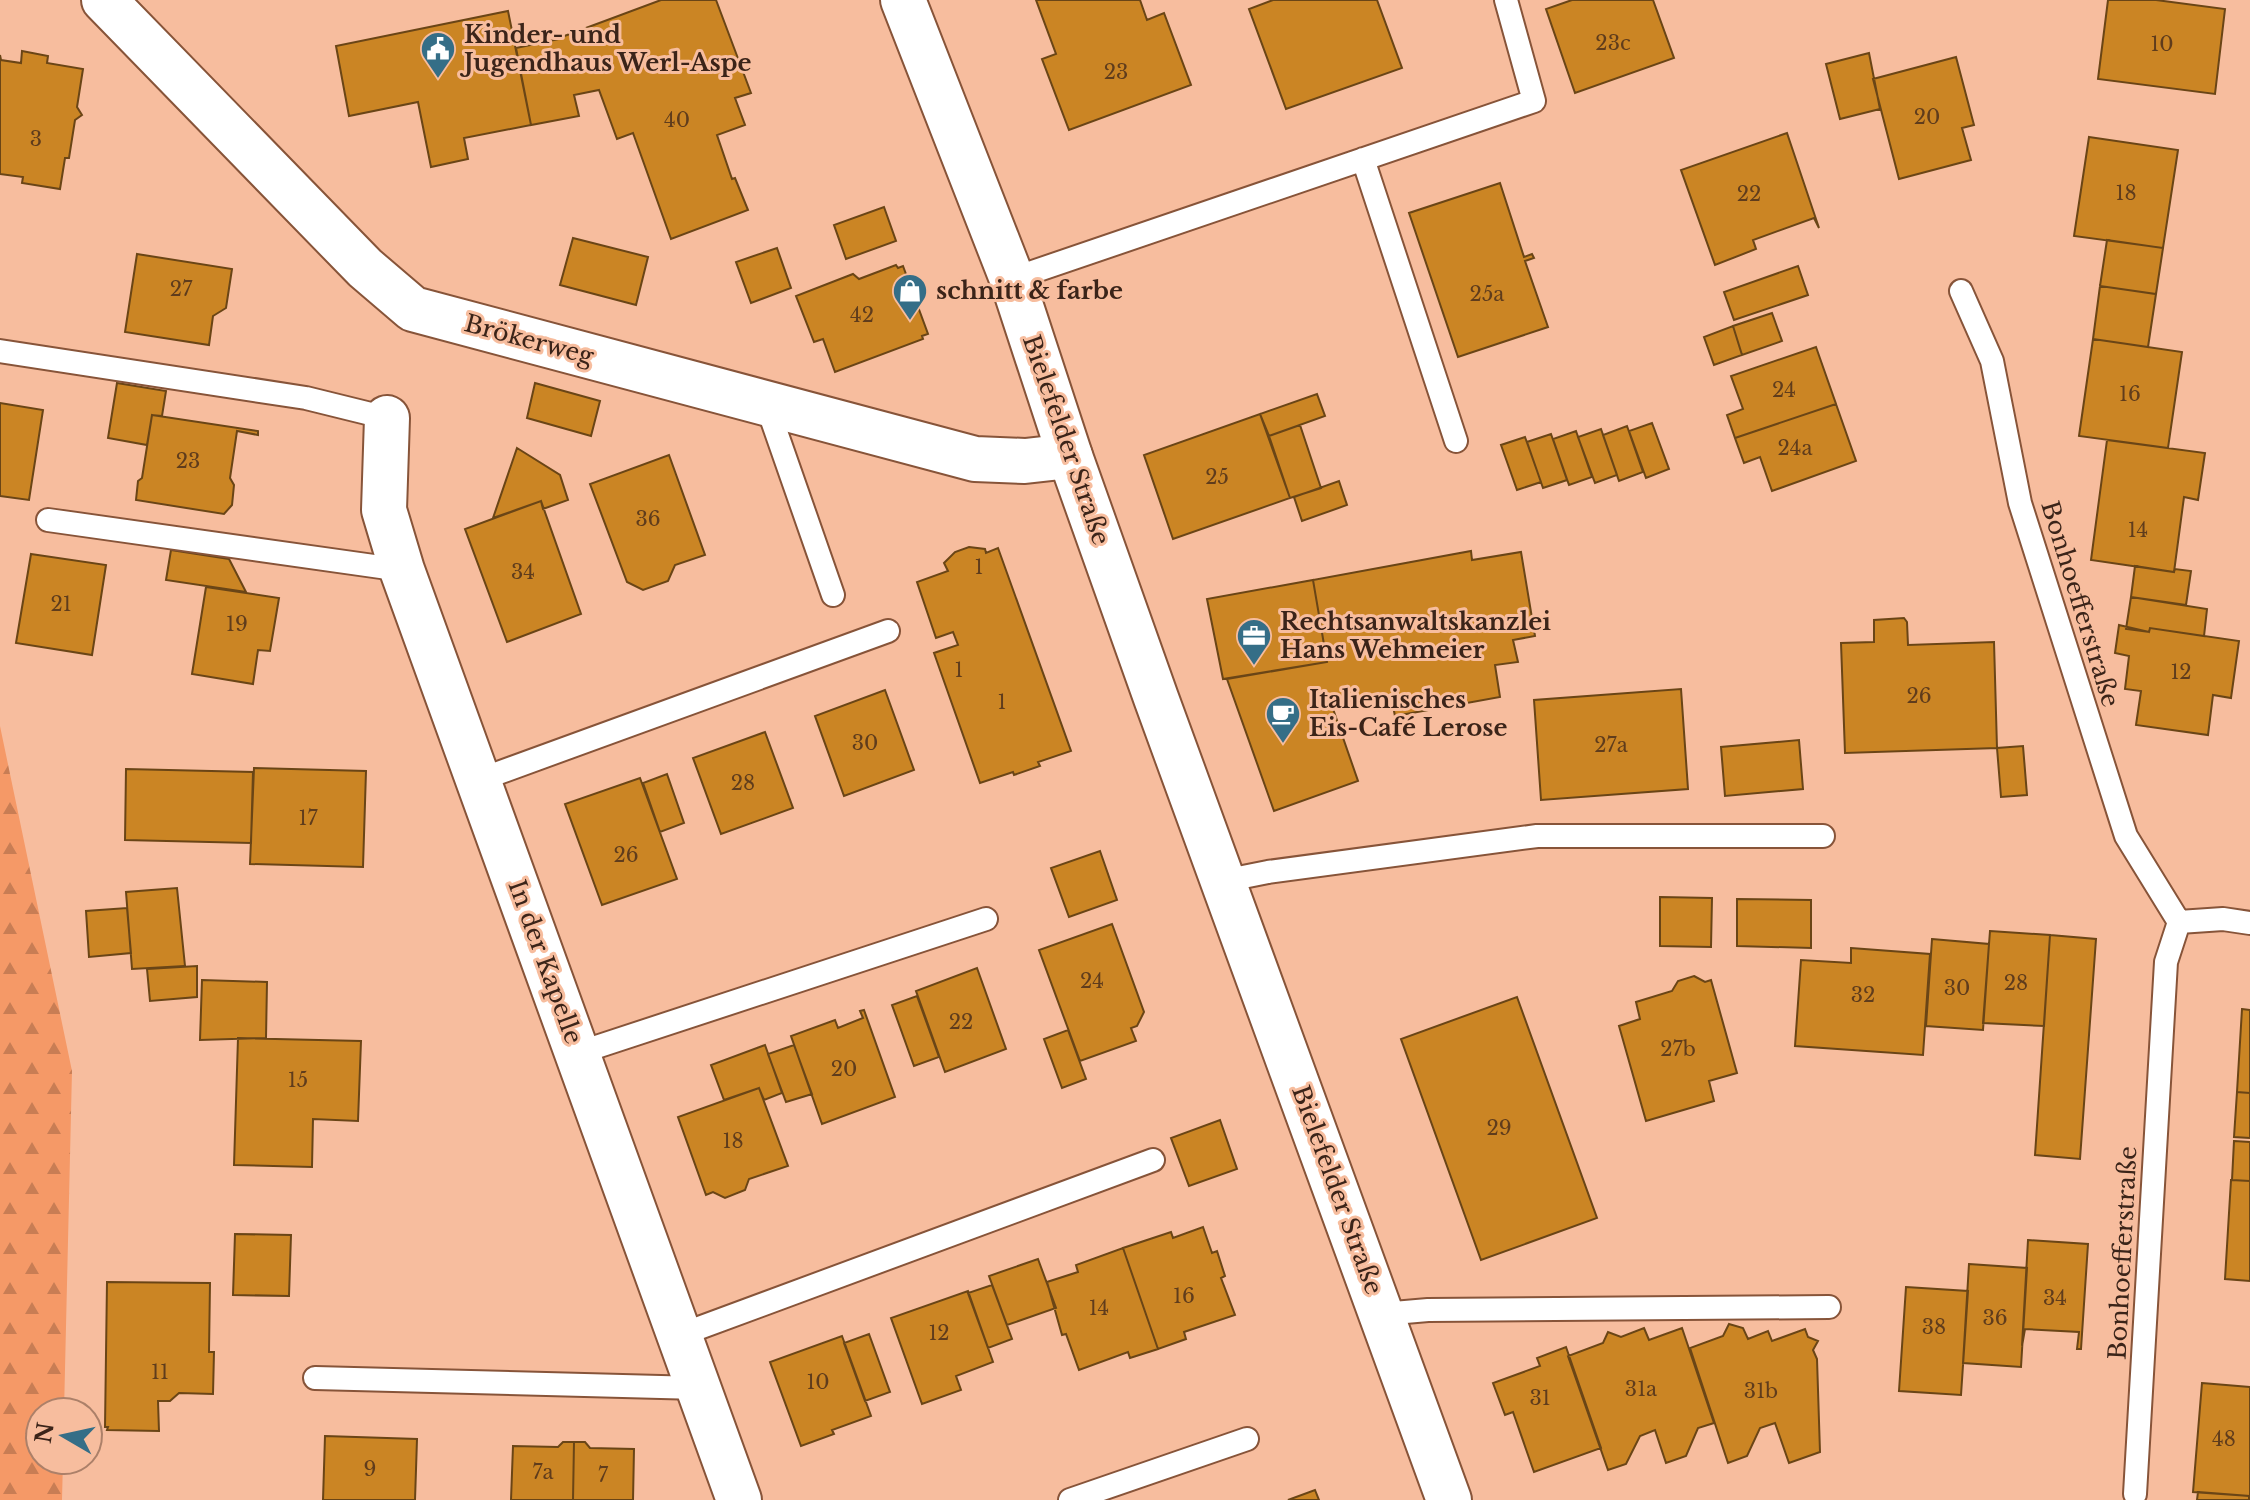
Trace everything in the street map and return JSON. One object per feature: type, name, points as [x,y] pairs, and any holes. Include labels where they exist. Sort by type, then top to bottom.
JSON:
[{"type":"street","name":"Bielefelder Straße","points":[[903,0],[1012,279],[1070,456],[1449,1500]]},
{"type":"street","name":"Brökerweg","points":[[108,2],[365,268],[413,309],[975,459],[1025,461],[1070,456]]},
{"type":"street","name":"In der Kapelle","points":[[387,418],[384,510],[402,570],[739,1500]]},
{"type":"lane","points":[[1012,279],[1534,101],[1506,0]]},
{"type":"lane","points":[[1363,159],[1456,441]]},
{"type":"lane","name":"Bonhoefferstraße","points":[[1961,291],[1992,361],[2020,503],[2126,836],[2179,922],[2166,962],[2135,1494]]},
{"type":"lane","points":[[0,351],[306,398],[387,418]]},
{"type":"lane","points":[[766,403],[833,595]]},
{"type":"lane","points":[[48,520],[402,570]]},
{"type":"lane","points":[[479,780],[888,631]]},
{"type":"lane","points":[[1223,881],[1268,872],[1537,836],[1823,836]]},
{"type":"lane","points":[[578,1053],[986,919]]},
{"type":"lane","points":[[2179,922],[2223,919],[2250,923]]},
{"type":"lane","points":[[680,1335],[1153,1160]]},
{"type":"lane","points":[[1382,1314],[1428,1310],[1829,1307]]},
{"type":"lane","points":[[315,1378],[699,1388]]},
{"type":"lane","points":[[1070,1500],[1247,1439]]},
{"type":"green space","points":[[0,726],[72,1071],[64,1396],[24,1396],[24,1476],[63,1476],[62,1500],[0,1500]]},
{"type":"building","points":[[661,0],[716,0],[751,93],[735,98],[745,125],[717,135],[732,179],[735,178],[748,210],[671,239],[633,133],[617,139],[599,90],[574,95],[579,116],[531,125],[516,48],[559,39]]},
{"type":"building","points":[[1036,0],[1140,0],[1147,20],[1164,13],[1191,85],[1069,130],[1042,59],[1056,54]]},
{"type":"building","points":[[1273,0],[1377,0],[1402,68],[1286,109],[1249,9]]},
{"type":"building","points":[[1572,0],[1653,0],[1674,58],[1575,93],[1546,9]]},
{"type":"building","points":[[2108,0],[2156,0],[2225,9],[2215,94],[2098,79]]},
{"type":"building","points":[[508,11],[531,125],[464,138],[468,159],[431,167],[418,102],[349,116],[336,46]]},
{"type":"building","points":[[22,51],[48,56],[47,63],[83,69],[77,107],[82,115],[75,120],[60,189],[22,183],[23,177],[0,174],[0,55],[1,60],[21,63]]},
{"type":"building","points":[[1869,53],[1880,109],[1840,119],[1826,64]]},
{"type":"building","points":[[1956,57],[1974,125],[1962,128],[1971,160],[1899,179],[1873,79]]},
{"type":"building","points":[[1787,133],[1819,228],[1814,218],[1753,240],[1756,249],[1715,265],[1681,170]]},
{"type":"building","points":[[2089,137],[2178,150],[2163,248],[2074,236]]},
{"type":"building","points":[[1500,183],[1524,257],[1532,254],[1534,258],[1525,261],[1548,327],[1458,357],[1409,213]]},
{"type":"building","points":[[884,207],[896,241],[846,259],[834,225]]},
{"type":"building","points":[[573,238],[648,257],[636,305],[560,285]]},
{"type":"building","points":[[2107,240],[2163,248],[2156,294],[2100,286]]},
{"type":"building","points":[[777,248],[791,288],[751,303],[736,262]]},
{"type":"building","points":[[137,254],[232,269],[226,308],[213,316],[209,345],[125,332]]},
{"type":"building","points":[[896,265],[898,268],[903,266],[928,334],[922,336],[923,339],[835,372],[823,339],[814,342],[796,296],[853,274],[859,279]]},
{"type":"building","points":[[1798,266],[1808,295],[1734,320],[1724,292]]},
{"type":"building","points":[[2100,286],[2156,294],[2148,347],[2093,339]]},
{"type":"building","points":[[1772,313],[1782,341],[1742,355],[1733,326]]},
{"type":"building","points":[[1733,326],[1742,355],[1714,365],[1704,337]]},
{"type":"building","points":[[2093,339],[2182,352],[2168,448],[2079,436]]},
{"type":"building","points":[[1816,347],[1836,404],[1735,438],[1727,415],[1743,409],[1731,376]]},
{"type":"building","points":[[117,383],[166,391],[162,416],[152,415],[147,445],[108,438]]},
{"type":"building","points":[[535,383],[600,401],[591,436],[527,418]]},
{"type":"building","points":[[1317,394],[1325,416],[1269,436],[1260,414]]},
{"type":"building","points":[[0,403],[43,410],[29,500],[0,496]]},
{"type":"building","points":[[1836,404],[1856,461],[1772,491],[1760,457],[1744,463],[1735,438]]},
{"type":"building","points":[[1260,414],[1290,498],[1173,539],[1144,455]]},
{"type":"building","points":[[152,415],[258,431],[258,435],[237,431],[230,478],[234,485],[232,505],[224,514],[136,500]]},
{"type":"building","points":[[1652,423],[1669,469],[1646,478],[1629,431]]},
{"type":"building","points":[[1300,425],[1321,488],[1290,498],[1269,436]]},
{"type":"building","points":[[1627,426],[1643,472],[1619,481],[1603,435]]},
{"type":"building","points":[[1601,429],[1617,475],[1595,483],[1578,437]]},
{"type":"building","points":[[1576,431],[1592,477],[1569,485],[1553,439]]},
{"type":"building","points":[[1551,434],[1567,480],[1543,488],[1527,442]]},
{"type":"building","points":[[1525,437],[1541,482],[1517,490],[1501,445]]},
{"type":"building","points":[[2107,440],[2205,453],[2198,500],[2184,497],[2174,572],[2091,560]]},
{"type":"building","points":[[517,448],[560,475],[568,500],[543,509],[541,501],[493,518]]},
{"type":"building","points":[[669,455],[705,555],[675,565],[668,581],[643,590],[627,582],[590,484]]},
{"type":"building","points":[[1339,481],[1347,505],[1302,521],[1294,497]]},
{"type":"building","points":[[541,501],[581,614],[507,642],[465,529]]},
{"type":"building","points":[[969,547],[985,549],[986,553],[998,548],[1071,751],[1038,762],[1040,766],[980,783],[934,653],[958,645],[953,632],[936,638],[917,582],[948,571],[944,563],[955,552]]},
{"type":"building","points":[[171,550],[229,559],[246,592],[166,580]]},
{"type":"building","points":[[1471,551],[1472,560],[1521,552],[1535,636],[1513,640],[1518,662],[1495,665],[1500,697],[1395,716],[1391,696],[1331,703],[1358,781],[1274,811],[1227,679],[1327,662],[1313,580]]},
{"type":"building","points":[[31,554],[106,565],[92,655],[16,643]]},
{"type":"building","points":[[2135,566],[2174,572],[2175,569],[2191,571],[2186,605],[2131,597]]},
{"type":"building","points":[[1313,580],[1327,662],[1223,679],[1207,599]]},
{"type":"building","points":[[206,587],[279,598],[270,651],[258,650],[253,684],[192,674]]},
{"type":"building","points":[[2131,597],[2207,609],[2204,636],[2150,628],[2149,632],[2126,629]]},
{"type":"building","points":[[1904,618],[1908,645],[1994,642],[1997,748],[1845,753],[1841,643],[1874,642],[1874,620]]},
{"type":"building","points":[[2119,625],[2149,632],[2150,628],[2239,641],[2231,698],[2213,695],[2208,735],[2136,725],[2141,691],[2125,689],[2129,656],[2115,653]]},
{"type":"building","points":[[1681,689],[1688,789],[1541,800],[1534,700]]},
{"type":"building","points":[[885,690],[914,770],[844,796],[815,716]]},
{"type":"building","points":[[765,732],[793,808],[721,834],[693,758]]},
{"type":"building","points":[[1799,740],[1803,789],[1725,796],[1721,747]]},
{"type":"building","points":[[2023,746],[2027,795],[2001,797],[1997,748]]},
{"type":"building","points":[[254,768],[366,771],[363,867],[250,864]]},
{"type":"building","points":[[126,769],[253,772],[251,843],[125,840]]},
{"type":"building","points":[[667,774],[684,823],[660,832],[643,783]]},
{"type":"building","points":[[640,778],[677,879],[602,905],[565,804]]},
{"type":"building","points":[[1100,851],[1117,900],[1069,917],[1051,868]]},
{"type":"building","points":[[177,888],[185,966],[132,969],[126,892]]},
{"type":"building","points":[[1660,897],[1712,898],[1711,947],[1660,946]]},
{"type":"building","points":[[1737,899],[1811,900],[1811,948],[1737,946]]},
{"type":"building","points":[[127,908],[131,953],[89,957],[86,911]]},
{"type":"building","points":[[1112,924],[1144,1012],[1137,1026],[1131,1028],[1136,1041],[1080,1061],[1039,950]]},
{"type":"building","points":[[1990,931],[2050,935],[2044,1026],[1983,1023]]},
{"type":"building","points":[[2050,935],[2096,939],[2080,1159],[2035,1155]]},
{"type":"building","points":[[1932,939],[1989,944],[1983,1030],[1926,1026]]},
{"type":"building","points":[[1851,948],[1930,954],[1923,1055],[1795,1046],[1801,960],[1851,963]]},
{"type":"building","points":[[197,966],[197,997],[150,1001],[147,969]]},
{"type":"building","points":[[977,968],[1006,1049],[945,1072],[916,991]]},
{"type":"building","points":[[1694,976],[1705,982],[1711,980],[1737,1073],[1709,1081],[1714,1101],[1646,1121],[1619,1026],[1640,1019],[1636,1002],[1672,991],[1678,981]]},
{"type":"building","points":[[202,980],[267,982],[266,1038],[200,1040]]},
{"type":"building","points":[[917,996],[939,1057],[914,1066],[892,1005]]},
{"type":"building","points":[[1517,997],[1597,1218],[1481,1260],[1401,1039]]},
{"type":"building","points":[[2242,1009],[2250,1010],[2250,1093],[2237,1092]]},
{"type":"building","points":[[864,1010],[895,1097],[822,1124],[791,1036],[835,1020],[838,1028],[863,1018],[860,1011]]},
{"type":"building","points":[[1068,1030],[1086,1079],[1062,1088],[1044,1039]]},
{"type":"building","points":[[238,1038],[361,1041],[358,1121],[313,1119],[312,1167],[234,1165]]},
{"type":"building","points":[[765,1045],[782,1093],[764,1100],[759,1088],[724,1100],[711,1065]]},
{"type":"building","points":[[794,1045],[812,1094],[786,1102],[768,1054]]},
{"type":"building","points":[[759,1088],[788,1166],[749,1179],[745,1190],[725,1198],[713,1192],[706,1195],[678,1117]]},
{"type":"building","points":[[2237,1092],[2250,1093],[2250,1138],[2234,1137]]},
{"type":"building","points":[[1220,1120],[1237,1169],[1189,1186],[1171,1138]]},
{"type":"building","points":[[2234,1141],[2250,1142],[2250,1181],[2232,1180]]},
{"type":"building","points":[[2231,1180],[2250,1181],[2250,1281],[2225,1279]]},
{"type":"building","points":[[1203,1227],[1212,1253],[1217,1251],[1225,1276],[1221,1278],[1235,1315],[1184,1332],[1186,1339],[1158,1349],[1123,1248],[1171,1232],[1173,1238]]},
{"type":"building","points":[[235,1234],[291,1235],[289,1296],[233,1295]]},
{"type":"building","points":[[2028,1240],[2088,1244],[2081,1349],[2077,1349],[2079,1332],[2025,1329],[2022,1346]]},
{"type":"building","points":[[1123,1248],[1158,1349],[1130,1358],[1128,1352],[1079,1370],[1066,1334],[1062,1335],[1047,1282],[1078,1272],[1076,1265]]},
{"type":"building","points":[[1038,1259],[1056,1308],[1007,1325],[989,1276]]},
{"type":"building","points":[[1969,1264],[2027,1268],[2021,1367],[1963,1363]]},
{"type":"building","points":[[107,1282],[210,1283],[209,1352],[214,1352],[213,1394],[179,1393],[170,1401],[158,1401],[159,1431],[107,1430],[108,1427],[105,1427]]},
{"type":"building","points":[[992,1285],[1012,1339],[988,1348],[968,1293]]},
{"type":"building","points":[[1906,1287],[1968,1291],[1961,1395],[1899,1391]]},
{"type":"building","points":[[968,1291],[993,1362],[956,1376],[961,1390],[922,1404],[891,1318]]},
{"type":"building","points":[[1729,1324],[1743,1328],[1748,1339],[1768,1331],[1772,1341],[1805,1329],[1808,1337],[1818,1341],[1813,1350],[1817,1359],[1820,1452],[1789,1463],[1775,1423],[1760,1428],[1747,1456],[1728,1463],[1690,1348],[1723,1336]]},
{"type":"building","points":[[1644,1328],[1649,1340],[1682,1328],[1714,1423],[1698,1428],[1686,1456],[1666,1463],[1655,1430],[1640,1436],[1626,1464],[1608,1470],[1568,1356],[1603,1343],[1608,1332],[1621,1337]]},
{"type":"building","points":[[869,1334],[890,1392],[865,1401],[844,1343]]},
{"type":"building","points":[[842,1336],[871,1416],[832,1430],[834,1434],[801,1446],[770,1362]]},
{"type":"building","points":[[1566,1347],[1601,1448],[1534,1472],[1513,1412],[1505,1415],[1493,1383],[1540,1366],[1537,1358]]},
{"type":"building","points":[[2202,1383],[2250,1387],[2250,1496],[2193,1492]]},
{"type":"building","points":[[325,1436],[417,1439],[415,1500],[323,1500]]},
{"type":"building","points":[[563,1442],[574,1442],[573,1500],[511,1500],[513,1446],[558,1447]]},
{"type":"building","points":[[574,1442],[585,1442],[590,1448],[634,1449],[633,1500],[573,1500]]},
{"type":"building","points":[[1315,1490],[1319,1500],[1288,1500]]},
{"type":"building","points":[[2198,1492],[2249,1496],[2249,1500],[2197,1500]]},
{"type":"place","name":"Kinder- und Jugendhaus Werl-Aspe","points":[[438,80]]},
{"type":"place","name":"schnitt & farbe","points":[[910,322]]},
{"type":"place","name":"Rechtsanwaltskanzlei Hans Wehmeier","points":[[1254,667]]},
{"type":"place","name":"Italienisches Eis-Café Lerose","points":[[1283,745]]}]
